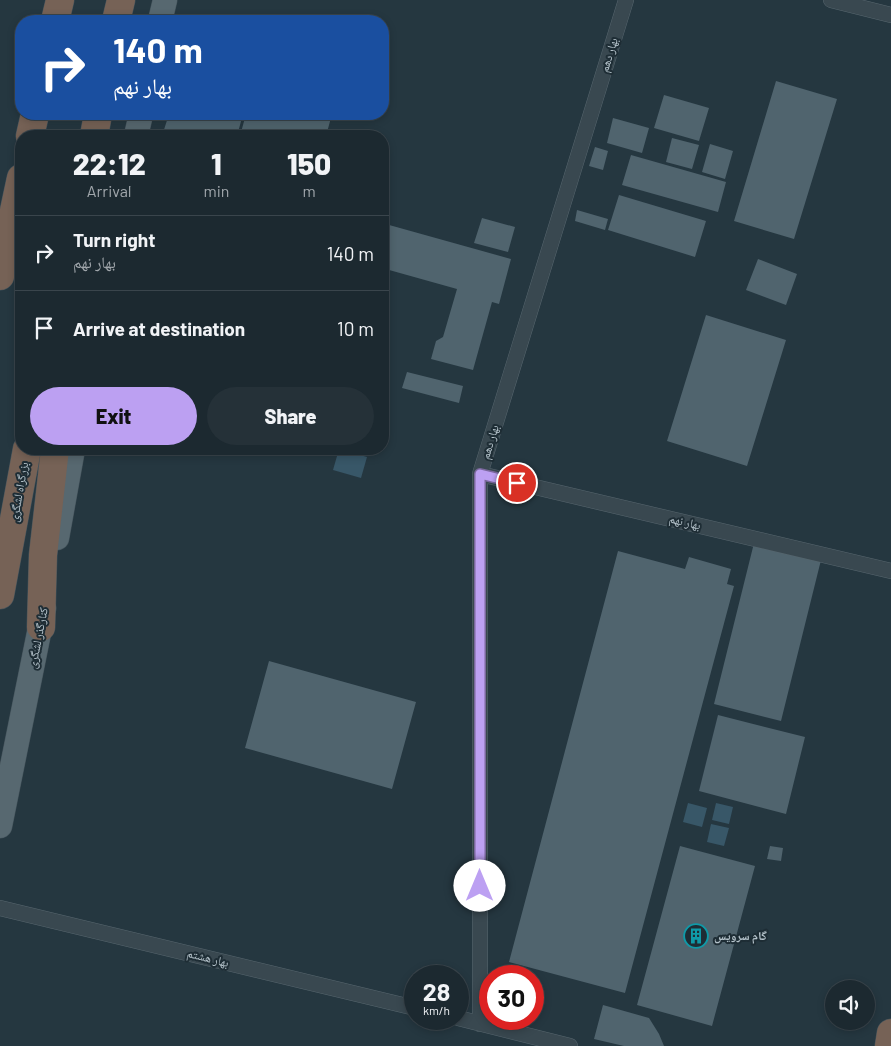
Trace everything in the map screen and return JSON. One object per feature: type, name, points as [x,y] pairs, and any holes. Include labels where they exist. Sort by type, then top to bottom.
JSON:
[{"type":"highway","points":[[56,15],[60,0]]},
{"type":"highway","points":[[117,15],[121,0]]},
{"type":"highway","points":[[0,276],[15,206]]},
{"type":"highway","name":"بزرگراه لشگری","points":[[0,595],[26,455]]},
{"type":"highway","points":[[41,627],[44,555],[54,455]]},
{"type":"highway","points":[[889,1046],[891,1033]]},
{"type":"main road","points":[[161,15],[165,0]]},
{"type":"main road","name":"کنارگذر لشگری","points":[[0,826],[41,627],[72,455]]},
{"type":"street","name":"بهار دهم","points":[[480,965],[480,474],[626,0]]},
{"type":"street","points":[[831,0],[891,15]]},
{"type":"street","name":"بهار نهم","points":[[480,474],[891,570]]},
{"type":"street","name":"بهار هشتم","points":[[0,908],[404,1005]]},
{"type":"street","points":[[505,1030],[570,1046]]},
{"type":"water","points":[[337,455],[360,455],[367,457],[361,478],[333,470]]},
{"type":"water","points":[[688,803],[707,808],[702,827],[683,822]]},
{"type":"water","points":[[716,803],[733,807],[729,824],[712,820]]},
{"type":"water","points":[[711,824],[729,828],[724,846],[707,842]]},
{"type":"building","points":[[776,81],[837,99],[794,239],[734,221]]},
{"type":"building","points":[[664,95],[709,108],[699,141],[654,128]]},
{"type":"building","points":[[613,118],[649,128],[642,153],[607,143]]},
{"type":"building","points":[[167,120],[241,120],[239,130],[164,130]]},
{"type":"building","points":[[244,120],[330,120],[328,130],[242,130]]},
{"type":"building","points":[[672,138],[699,145],[692,169],[666,162]]},
{"type":"building","points":[[710,144],[733,151],[725,179],[702,172]]},
{"type":"building","points":[[595,147],[608,151],[603,170],[589,166]]},
{"type":"building","points":[[631,155],[726,182],[718,212],[622,185]]},
{"type":"building","points":[[619,195],[706,221],[695,257],[608,230]]},
{"type":"building","points":[[577,210],[608,219],[605,230],[575,221]]},
{"type":"building","points":[[482,218],[515,227],[508,252],[474,243]]},
{"type":"building","points":[[389,225],[511,259],[499,304],[492,302],[473,370],[431,359],[436,341],[443,337],[457,289],[389,270]]},
{"type":"building","points":[[758,259],[797,274],[786,305],[746,290]]},
{"type":"building","points":[[706,315],[786,340],[747,466],[667,441]]},
{"type":"building","points":[[407,372],[463,386],[459,403],[402,388]]},
{"type":"building","points":[[754,543],[821,560],[781,721],[714,704]]},
{"type":"building","points":[[618,551],[685,569],[689,557],[731,569],[727,584],[734,586],[625,993],[544,971],[544,965],[520,965],[509,962]]},
{"type":"building","points":[[269,661],[416,702],[392,789],[245,748]]},
{"type":"building","points":[[718,715],[805,737],[786,814],[699,791]]},
{"type":"building","name":"گام سرویس","points":[[680,846],[755,866],[712,1026],[637,1005]]},
{"type":"building","points":[[770,846],[783,848],[781,861],[767,859]]},
{"type":"building","points":[[603,1005],[649,1018],[664,1046],[624,1046],[594,1039]]},
{"type":"place","name":"گام سرویس","points":[[696,936]]},
{"type":"route","points":[[480,886],[480,474],[517,483]]}]
